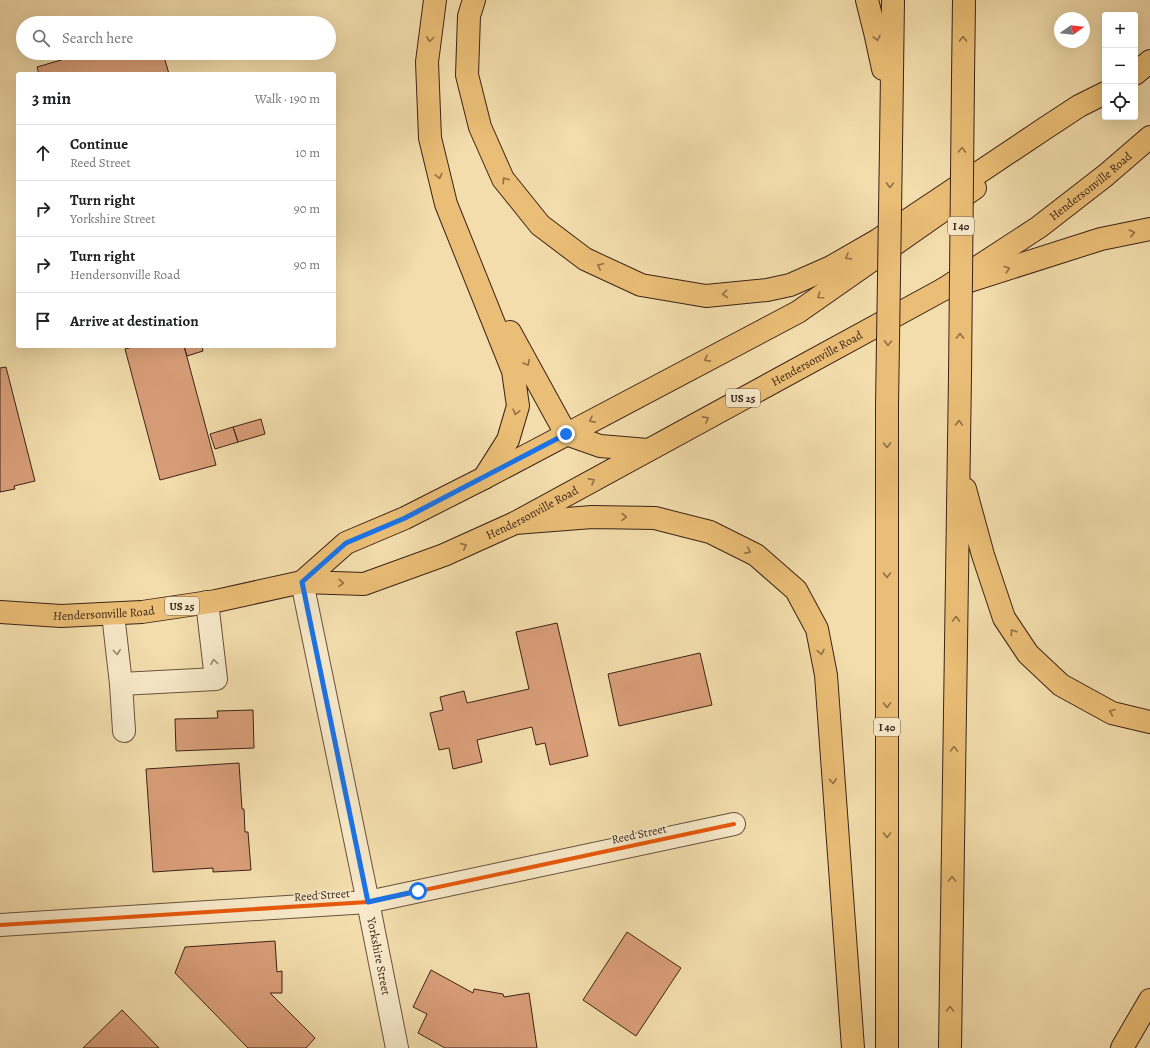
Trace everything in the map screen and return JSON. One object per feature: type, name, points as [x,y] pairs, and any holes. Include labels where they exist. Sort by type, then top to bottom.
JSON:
[{"type":"main road","points":[[436,0],[427,62],[430,138],[446,204],[513,371],[518,406],[508,440],[484,478]]},
{"type":"main road","points":[[474,0],[469,16],[468,75],[480,127],[503,179],[540,225],[585,258],[641,285],[706,296],[767,290],[790,285],[832,267],[878,240],[1079,106],[1102,94]]},
{"type":"main road","points":[[867,0],[892,110]]},
{"type":"main road","name":"I 40","points":[[887,1048],[887,406],[893,0]]},
{"type":"main road","name":"I 40","points":[[950,1048],[964,0]]},
{"type":"main road","points":[[1138,71],[1150,61]]},
{"type":"main road","name":"Hendersonville Road","points":[[302,582],[346,543],[405,518],[484,478],[798,312],[1102,99]]},
{"type":"main road","name":"Hendersonville Road","points":[[0,612],[61,616],[142,612],[207,602],[302,582],[364,584],[444,555],[515,523],[944,289],[1039,227],[1150,137]]},
{"type":"main road","points":[[944,289],[1101,239],[1150,229]]},
{"type":"main road","points":[[477,282],[513,338],[566,434],[600,446],[648,450]]},
{"type":"main road","points":[[958,462],[983,555],[1004,618],[1028,654],[1061,685],[1112,712],[1150,722]]},
{"type":"main road","points":[[515,523],[592,517],[655,518],[710,532],[756,555],[796,590],[817,629],[826,675],[853,1048]]},
{"type":"main road","points":[[1122,1048],[1150,1000]]},
{"type":"street","name":"Yorkshire Street","points":[[302,582],[397,1048]]},
{"type":"street","points":[[121,684],[216,679],[207,602]]},
{"type":"street","points":[[113,614],[121,684],[124,731]]},
{"type":"street","name":"Reed Street","points":[[0,925],[368,902],[734,824]]},
{"type":"building","points":[[61,60],[165,60],[168,72],[38,72],[37,67]]},
{"type":"building","points":[[185,348],[216,465],[160,480],[125,349]]},
{"type":"building","points":[[185,348],[202,348],[203,351],[187,356]]},
{"type":"building","points":[[6,367],[35,481],[14,486],[15,489],[0,492],[0,368]]},
{"type":"building","points":[[261,419],[265,434],[238,442],[233,427]]},
{"type":"building","points":[[233,427],[238,442],[215,449],[210,434]]},
{"type":"building","points":[[557,623],[588,756],[550,765],[545,743],[536,745],[532,727],[477,740],[482,762],[453,769],[449,748],[439,750],[430,713],[443,710],[440,697],[464,691],[467,703],[529,689],[516,632]]},
{"type":"building","points":[[700,653],[712,705],[619,726],[608,674]]},
{"type":"building","points":[[253,710],[254,748],[176,751],[175,719],[218,718],[217,711]]},
{"type":"building","points":[[239,763],[242,809],[244,809],[245,832],[248,832],[251,870],[213,872],[213,868],[153,872],[146,769]]},
{"type":"building","points":[[627,932],[681,968],[636,1036],[583,1000]]},
{"type":"building","points":[[275,941],[277,972],[282,971],[282,993],[270,993],[315,1038],[306,1048],[248,1048],[175,973],[185,947]]},
{"type":"building","points":[[431,970],[473,993],[474,989],[503,994],[504,997],[529,993],[537,1048],[445,1048],[418,1033],[427,1014],[413,1007]]},
{"type":"building","points":[[122,1010],[159,1048],[83,1048]]},
{"type":"cycle path","points":[[0,925],[368,902],[734,824]]},
{"type":"route","points":[[418,891],[368,902],[302,582],[346,543],[405,518],[566,434]]}]
